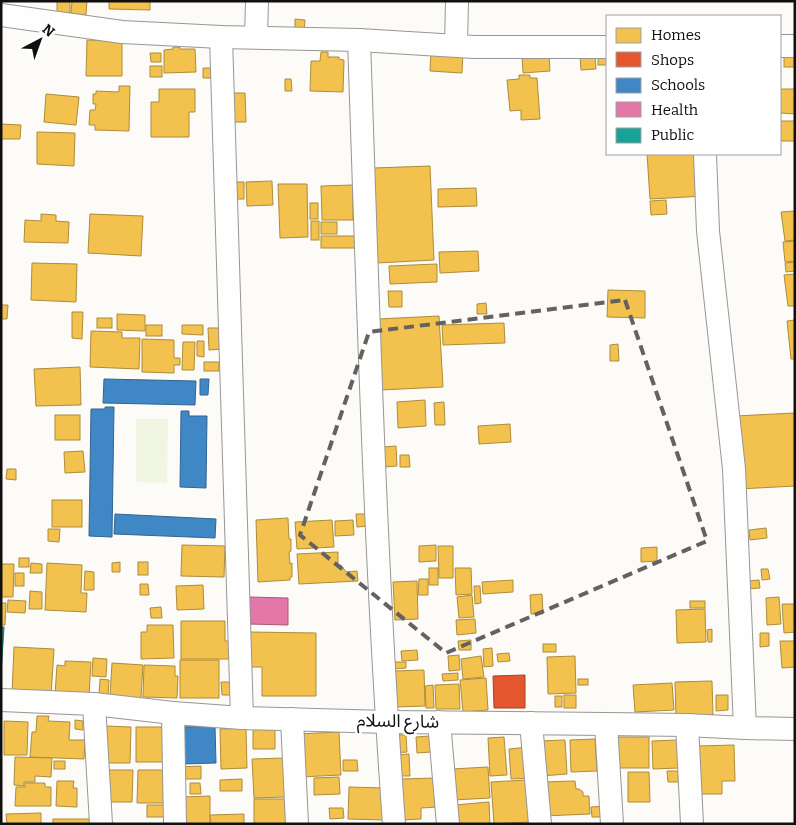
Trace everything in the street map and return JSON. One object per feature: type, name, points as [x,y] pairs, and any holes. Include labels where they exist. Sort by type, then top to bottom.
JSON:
[{"type":"street","points":[[256,37],[257,1]]},
{"type":"street","points":[[456,45],[457,1]]},
{"type":"street","points":[[1,15],[122,32],[221,37],[359,40],[484,47],[606,47]]},
{"type":"street","points":[[221,37],[242,718]]},
{"type":"street","points":[[359,40],[377,535],[394,824]]},
{"type":"street","points":[[781,46],[795,46]]},
{"type":"street","points":[[705,155],[708,231],[734,469],[745,728]]},
{"type":"street","name":"شارع السلام","points":[[1,700],[94,704],[173,713],[242,718],[795,728]]},
{"type":"street","points":[[94,704],[100,824]]},
{"type":"street","points":[[173,713],[175,824]]},
{"type":"street","points":[[292,719],[297,824]]},
{"type":"street","points":[[440,722],[448,824]]},
{"type":"street","points":[[531,723],[540,824]]},
{"type":"street","points":[[606,724],[612,824]]},
{"type":"street","points":[[687,725],[692,824]]},
{"type":"highlighted area","points":[[625,300],[707,541],[446,653],[300,535],[369,332]]},
{"type":"green space","points":[[136,419],[168,419],[167,483],[136,482]]},
{"type":"building: Homes","points":[[57,1],[70,1],[70,13],[57,12]]},
{"type":"building: Homes","points":[[72,1],[87,1],[86,15],[71,14]]},
{"type":"building: Homes","points":[[109,1],[150,1],[150,10],[109,9]]},
{"type":"building: Homes","points":[[295,19],[305,20],[304,33],[295,33]]},
{"type":"building: Homes","points":[[87,40],[122,41],[122,76],[86,76]]},
{"type":"building: Homes","points":[[173,47],[195,49],[196,72],[164,73],[164,50],[173,49]]},
{"type":"building: Homes","points":[[431,50],[463,51],[462,73],[430,71]]},
{"type":"building: Homes","points":[[321,52],[328,52],[328,57],[339,57],[339,59],[344,60],[343,92],[310,91],[311,61],[320,61]]},
{"type":"building: Homes","points":[[150,53],[161,53],[161,62],[151,62]]},
{"type":"building: Homes","points":[[549,54],[550,71],[523,73],[522,56]]},
{"type":"building: Homes","points":[[595,55],[596,69],[581,70],[580,56]]},
{"type":"building: Homes","points":[[598,55],[606,55],[606,65],[598,65]]},
{"type":"building: Homes","points":[[784,57],[795,57],[795,67],[784,67]]},
{"type":"building: Homes","points":[[150,66],[162,66],[162,77],[150,77]]},
{"type":"building: Homes","points":[[203,68],[214,68],[213,78],[203,78]]},
{"type":"building: Homes","points":[[519,75],[530,75],[530,78],[537,78],[540,119],[521,120],[521,110],[510,111],[507,80],[519,79]]},
{"type":"building: Homes","points":[[285,79],[291,79],[292,91],[285,91]]},
{"type":"building: Homes","points":[[119,86],[130,86],[129,131],[95,130],[95,125],[89,125],[90,110],[95,110],[96,104],[93,104],[93,94],[96,94],[96,91],[119,92]]},
{"type":"building: Homes","points":[[159,89],[195,89],[195,112],[189,112],[189,137],[151,137],[151,102],[159,102]]},
{"type":"building: Homes","points":[[781,89],[795,89],[795,114],[781,113]]},
{"type":"building: Homes","points":[[232,93],[245,93],[246,122],[233,122]]},
{"type":"building: Homes","points":[[46,94],[79,97],[76,125],[44,122]]},
{"type":"building: Homes","points":[[781,121],[795,121],[795,141],[781,141]]},
{"type":"building: Homes","points":[[1,124],[21,125],[20,139],[1,139]]},
{"type":"building: Homes","points":[[37,132],[75,133],[74,166],[37,164]]},
{"type":"building: Homes","points":[[647,155],[702,155],[705,196],[650,199]]},
{"type":"building: Homes","points":[[430,166],[434,260],[377,263],[373,168]]},
{"type":"building: Homes","points":[[272,181],[273,205],[247,206],[246,182]]},
{"type":"building: Homes","points":[[236,182],[244,182],[244,199],[236,199]]},
{"type":"building: Homes","points":[[278,184],[307,184],[308,237],[280,238]]},
{"type":"building: Homes","points":[[353,185],[353,220],[322,220],[321,186]]},
{"type":"building: Homes","points":[[476,188],[477,206],[438,207],[438,189]]},
{"type":"building: Homes","points":[[666,200],[667,214],[651,215],[650,201]]},
{"type":"building: Homes","points":[[310,203],[318,203],[318,219],[310,219]]},
{"type":"building: Homes","points":[[795,211],[795,240],[785,241],[781,212]]},
{"type":"building: Homes","points":[[41,214],[56,215],[56,221],[69,222],[68,243],[24,242],[25,220],[41,221]]},
{"type":"building: Homes","points":[[90,214],[143,216],[141,256],[88,253]]},
{"type":"building: Homes","points":[[311,221],[319,221],[319,240],[311,240]]},
{"type":"building: Homes","points":[[321,222],[337,222],[337,234],[321,234]]},
{"type":"building: Homes","points":[[321,236],[357,236],[357,248],[321,248]]},
{"type":"building: Homes","points":[[795,241],[795,261],[785,262],[783,242]]},
{"type":"building: Homes","points":[[478,251],[479,271],[440,273],[439,252]]},
{"type":"building: Homes","points":[[795,262],[795,271],[786,272],[785,263]]},
{"type":"building: Homes","points":[[32,263],[77,264],[76,302],[31,300]]},
{"type":"building: Homes","points":[[437,264],[437,282],[390,284],[389,266]]},
{"type":"building: Homes","points":[[795,274],[795,306],[788,306],[784,275]]},
{"type":"building: Homes","points":[[608,290],[645,291],[645,318],[607,317]]},
{"type":"building: Homes","points":[[388,291],[402,291],[402,307],[389,307]]},
{"type":"building: Homes","points":[[486,303],[487,314],[477,314],[477,304]]},
{"type":"building: Homes","points":[[1,305],[8,305],[7,319],[1,319]]},
{"type":"building: Homes","points":[[72,312],[83,312],[82,339],[72,338]]},
{"type":"building: Homes","points":[[117,314],[145,315],[145,331],[117,330]]},
{"type":"building: Homes","points":[[439,316],[443,387],[381,390],[378,319]]},
{"type":"building: Homes","points":[[97,318],[112,318],[112,328],[97,328]]},
{"type":"building: Homes","points":[[795,320],[795,359],[791,359],[787,321]]},
{"type":"building: Homes","points":[[504,323],[505,343],[443,345],[442,325]]},
{"type":"building: Homes","points":[[146,325],[162,325],[162,336],[146,336]]},
{"type":"building: Homes","points":[[182,325],[203,325],[203,335],[182,334]]},
{"type":"building: Homes","points":[[208,328],[222,328],[223,349],[209,350]]},
{"type":"building: Homes","points":[[91,331],[122,332],[122,338],[140,338],[139,369],[90,367]]},
{"type":"building: Homes","points":[[142,339],[174,340],[174,358],[180,358],[180,365],[174,365],[174,373],[142,372]]},
{"type":"building: Homes","points":[[197,341],[204,341],[204,357],[197,356]]},
{"type":"building: Homes","points":[[183,342],[195,342],[194,370],[182,370]]},
{"type":"building: Homes","points":[[618,344],[619,361],[610,361],[610,345]]},
{"type":"building: Homes","points":[[204,362],[219,362],[219,371],[204,371]]},
{"type":"building: Homes","points":[[80,367],[81,405],[36,406],[34,369]]},
{"type":"building: Homes","points":[[425,400],[426,426],[398,428],[397,402]]},
{"type":"building: Homes","points":[[444,402],[445,425],[435,425],[434,403]]},
{"type":"building: Homes","points":[[795,413],[795,486],[739,489],[735,416]]},
{"type":"building: Homes","points":[[55,415],[80,415],[80,440],[55,440]]},
{"type":"building: Homes","points":[[510,424],[511,442],[479,444],[478,426]]},
{"type":"building: Homes","points":[[396,446],[397,466],[384,467],[383,447]]},
{"type":"building: Homes","points":[[83,451],[85,472],[65,473],[64,452]]},
{"type":"building: Homes","points":[[400,455],[409,455],[410,467],[400,467]]},
{"type":"building: Homes","points":[[7,469],[16,469],[16,480],[6,479]]},
{"type":"building: Homes","points":[[52,500],[82,500],[82,527],[52,527]]},
{"type":"building: Homes","points":[[356,514],[369,514],[370,526],[357,527]]},
{"type":"building: Homes","points":[[288,518],[289,539],[291,539],[291,551],[289,552],[290,564],[292,563],[292,577],[290,577],[290,580],[258,582],[256,520]]},
{"type":"building: Homes","points":[[332,520],[334,547],[297,549],[295,522]]},
{"type":"building: Homes","points":[[353,520],[354,535],[335,536],[335,521]]},
{"type":"building: Homes","points":[[766,528],[767,538],[750,540],[749,530]]},
{"type":"building: Homes","points":[[48,529],[60,529],[59,542],[48,541]]},
{"type":"building: Homes","points":[[182,545],[225,546],[224,577],[181,576]]},
{"type":"building: Homes","points":[[436,545],[436,561],[419,562],[419,546]]},
{"type":"building: Homes","points":[[438,546],[453,546],[453,578],[439,578]]},
{"type":"building: Homes","points":[[657,547],[657,561],[641,562],[641,548]]},
{"type":"building: Homes","points":[[338,552],[338,566],[341,565],[346,572],[357,571],[358,581],[299,584],[297,554]]},
{"type":"building: Homes","points":[[19,558],[29,558],[29,567],[19,567]]},
{"type":"building: Homes","points":[[120,562],[120,572],[112,572],[112,563]]},
{"type":"building: Homes","points":[[138,562],[148,562],[148,575],[138,575]]},
{"type":"building: Homes","points":[[31,563],[42,564],[42,573],[30,573]]},
{"type":"building: Homes","points":[[47,563],[82,565],[81,593],[87,593],[86,612],[45,610]]},
{"type":"building: Homes","points":[[1,564],[14,564],[13,597],[1,597]]},
{"type":"building: Homes","points":[[429,568],[438,568],[438,585],[429,585]]},
{"type":"building: Homes","points":[[455,568],[471,568],[472,594],[456,595]]},
{"type":"building: Homes","points":[[761,569],[768,569],[770,579],[762,580]]},
{"type":"building: Homes","points":[[85,571],[94,572],[94,590],[84,590]]},
{"type":"building: Homes","points":[[15,573],[24,573],[24,586],[15,586]]},
{"type":"building: Homes","points":[[419,579],[428,579],[428,595],[418,595]]},
{"type":"building: Homes","points":[[513,580],[513,592],[483,594],[482,582]]},
{"type":"building: Homes","points":[[759,580],[760,588],[746,589],[746,581]]},
{"type":"building: Homes","points":[[417,581],[418,619],[395,620],[393,582]]},
{"type":"building: Homes","points":[[140,584],[148,584],[149,595],[140,595]]},
{"type":"building: Homes","points":[[203,585],[204,609],[177,610],[176,586]]},
{"type":"building: Homes","points":[[474,586],[480,586],[481,603],[475,604]]},
{"type":"building: Homes","points":[[30,591],[42,592],[42,609],[29,609]]},
{"type":"building: Homes","points":[[542,594],[543,614],[531,614],[530,595]]},
{"type":"building: Homes","points":[[472,595],[474,617],[459,618],[457,597]]},
{"type":"building: Homes","points":[[779,597],[781,624],[767,625],[766,598]]},
{"type":"building: Homes","points":[[8,600],[26,601],[25,613],[7,612]]},
{"type":"building: Homes","points":[[690,601],[705,601],[705,608],[690,608]]},
{"type":"building: Homes","points":[[1,603],[6,603],[5,625],[1,625]]},
{"type":"building: Homes","points":[[782,604],[795,604],[795,632],[784,633]]},
{"type":"building: Homes","points":[[161,607],[162,618],[151,618],[150,608]]},
{"type":"building: Homes","points":[[705,609],[706,642],[677,643],[676,610]]},
{"type":"building: Homes","points":[[475,619],[476,633],[457,635],[456,620]]},
{"type":"building: Homes","points":[[181,621],[225,621],[225,641],[230,641],[230,659],[181,659]]},
{"type":"building: Homes","points":[[147,625],[173,625],[174,658],[141,659],[141,632],[147,632]]},
{"type":"building: Homes","points":[[712,629],[712,642],[708,642],[707,630]]},
{"type":"building: Homes","points":[[249,632],[316,633],[316,696],[262,696],[262,667],[249,667]]},
{"type":"building: Homes","points":[[760,633],[769,633],[769,646],[760,647]]},
{"type":"building: Homes","points":[[471,640],[471,650],[459,650],[458,641]]},
{"type":"building: Homes","points":[[780,641],[795,641],[795,667],[782,668]]},
{"type":"building: Homes","points":[[543,644],[556,644],[556,652],[543,652]]},
{"type":"building: Homes","points":[[14,647],[54,649],[51,696],[12,693]]},
{"type":"building: Homes","points":[[492,648],[493,666],[484,667],[483,649]]},
{"type":"building: Homes","points":[[417,650],[418,660],[402,661],[401,651]]},
{"type":"building: Homes","points":[[509,653],[510,661],[498,662],[497,654]]},
{"type":"building: Homes","points":[[459,655],[460,670],[449,671],[448,656]]},
{"type":"building: Homes","points":[[481,656],[484,677],[463,679],[461,659]]},
{"type":"building: Homes","points":[[575,656],[576,693],[548,694],[547,657]]},
{"type":"building: Homes","points":[[93,658],[107,659],[106,677],[92,676]]},
{"type":"building: Homes","points":[[180,660],[219,660],[219,698],[180,698]]},
{"type":"building: Homes","points":[[65,661],[91,662],[89,696],[55,694],[57,665],[65,666]]},
{"type":"building: Homes","points":[[391,662],[406,662],[406,668],[392,669]]},
{"type":"building: Homes","points":[[112,663],[143,665],[141,698],[110,696]]},
{"type":"building: Homes","points":[[144,665],[175,666],[175,676],[178,676],[177,698],[143,697]]},
{"type":"building: Homes","points":[[424,670],[425,706],[395,707],[393,671]]},
{"type":"building: Homes","points":[[458,673],[458,680],[443,681],[442,674]]},
{"type":"building: Homes","points":[[486,678],[488,710],[463,712],[460,680]]},
{"type":"building: Homes","points":[[100,679],[109,680],[108,696],[99,695]]},
{"type":"building: Homes","points":[[578,679],[588,679],[588,685],[578,685]]},
{"type":"building: Homes","points":[[712,681],[713,715],[676,716],[675,682]]},
{"type":"building: Homes","points":[[221,682],[233,682],[233,695],[222,695]]},
{"type":"building: Homes","points":[[672,683],[674,710],[635,712],[633,685]]},
{"type":"building: Homes","points":[[459,684],[460,709],[436,709],[435,685]]},
{"type":"building: Homes","points":[[433,685],[434,708],[426,708],[425,686]]},
{"type":"building: Homes","points":[[564,695],[576,695],[576,708],[564,708]]},
{"type":"building: Homes","points":[[716,695],[728,695],[728,710],[716,711]]},
{"type":"building: Homes","points":[[555,696],[562,696],[562,707],[555,707]]},
{"type":"building: Homes","points":[[37,716],[49,716],[48,721],[70,722],[69,740],[85,740],[84,759],[30,757],[32,732],[36,732]]},
{"type":"building: Homes","points":[[75,720],[83,721],[83,730],[75,729]]},
{"type":"building: Homes","points":[[4,721],[28,722],[27,755],[4,755]]},
{"type":"building: Homes","points":[[105,726],[131,727],[130,763],[105,763]]},
{"type":"building: Homes","points":[[275,726],[275,749],[253,749],[253,727]]},
{"type":"building: Homes","points":[[136,727],[166,727],[166,762],[136,762]]},
{"type":"building: Homes","points":[[246,728],[247,768],[221,769],[220,729]]},
{"type":"building: Homes","points":[[339,732],[341,775],[300,777],[297,734]]},
{"type":"building: Homes","points":[[399,732],[400,735],[406,735],[407,752],[393,753]]},
{"type":"building: Homes","points":[[430,736],[431,752],[417,753],[416,737]]},
{"type":"building: Homes","points":[[504,737],[507,775],[490,776],[488,738]]},
{"type":"building: Homes","points":[[612,737],[649,737],[649,768],[612,768]]},
{"type":"building: Homes","points":[[595,739],[597,771],[571,772],[570,740]]},
{"type":"building: Homes","points":[[565,740],[567,774],[541,776],[539,741]]},
{"type":"building: Homes","points":[[678,740],[679,768],[653,769],[652,741]]},
{"type":"building: Homes","points":[[734,745],[735,781],[722,781],[722,794],[698,794],[697,746]]},
{"type":"building: Homes","points":[[529,747],[531,778],[511,779],[509,749]]},
{"type":"building: Homes","points":[[409,754],[410,776],[394,776],[394,755]]},
{"type":"building: Homes","points":[[15,757],[52,758],[51,777],[35,776],[35,782],[24,782],[24,786],[14,785]]},
{"type":"building: Homes","points":[[284,758],[285,797],[254,798],[252,759]]},
{"type":"building: Homes","points":[[343,760],[357,760],[358,771],[343,771]]},
{"type":"building: Homes","points":[[54,761],[65,761],[65,769],[54,769]]},
{"type":"building: Homes","points":[[201,766],[201,779],[177,779],[177,767]]},
{"type":"building: Homes","points":[[488,767],[490,798],[453,800],[452,769]]},
{"type":"building: Homes","points":[[107,770],[133,770],[132,802],[107,802]]},
{"type":"building: Homes","points":[[138,770],[169,770],[168,803],[137,803]]},
{"type":"building: Homes","points":[[667,771],[681,771],[681,782],[668,782]]},
{"type":"building: Homes","points":[[628,772],[649,772],[650,802],[628,802]]},
{"type":"building: Homes","points":[[339,777],[340,794],[314,795],[314,778]]},
{"type":"building: Homes","points":[[437,778],[438,807],[421,808],[421,819],[401,820],[399,779]]},
{"type":"building: Homes","points":[[242,779],[242,791],[220,791],[220,780]]},
{"type":"building: Homes","points":[[526,780],[529,822],[494,824],[491,782]]},
{"type":"building: Homes","points":[[57,781],[74,781],[73,788],[77,788],[77,807],[56,806]]},
{"type":"building: Homes","points":[[575,781],[576,789],[583,792],[583,796],[589,796],[590,814],[543,816],[542,782]]},
{"type":"building: Homes","points":[[25,783],[45,783],[45,787],[51,787],[51,806],[15,806],[16,787],[25,787]]},
{"type":"building: Homes","points":[[190,783],[200,783],[201,794],[190,794]]},
{"type":"building: Homes","points":[[349,787],[385,788],[384,820],[348,819]]},
{"type":"building: Homes","points":[[210,796],[210,824],[182,824],[182,797]]},
{"type":"building: Homes","points":[[254,799],[287,799],[287,824],[254,824]]},
{"type":"building: Homes","points":[[489,802],[490,824],[456,824],[454,805]]},
{"type":"building: Homes","points":[[147,805],[169,805],[169,817],[147,817]]},
{"type":"building: Homes","points":[[606,806],[607,817],[592,817],[591,807]]},
{"type":"building: Homes","points":[[329,808],[343,808],[344,818],[330,819]]},
{"type":"building: Homes","points":[[41,813],[41,824],[7,824],[6,814]]},
{"type":"building: Homes","points":[[244,814],[244,824],[211,824],[210,815]]},
{"type":"building: Homes","points":[[53,819],[91,819],[91,824],[53,824]]},
{"type":"building: Shops","points":[[525,675],[525,708],[494,708],[493,676]]},
{"type":"building: Schools","points":[[104,379],[196,381],[195,405],[103,403]]},
{"type":"building: Schools","points":[[200,379],[209,379],[208,395],[200,395]]},
{"type":"building: Schools","points":[[105,407],[114,407],[112,537],[89,536],[91,409],[105,409]]},
{"type":"building: Schools","points":[[181,411],[189,411],[189,416],[207,416],[206,488],[180,487]]},
{"type":"building: Schools","points":[[115,514],[216,519],[215,538],[114,534]]},
{"type":"building: Schools","points":[[215,726],[216,763],[182,764],[182,727]]},
{"type":"building: Health","points":[[249,597],[288,598],[288,625],[249,624]]},
{"type":"building: Public","points":[[1,627],[4,627],[1,674]]}]
